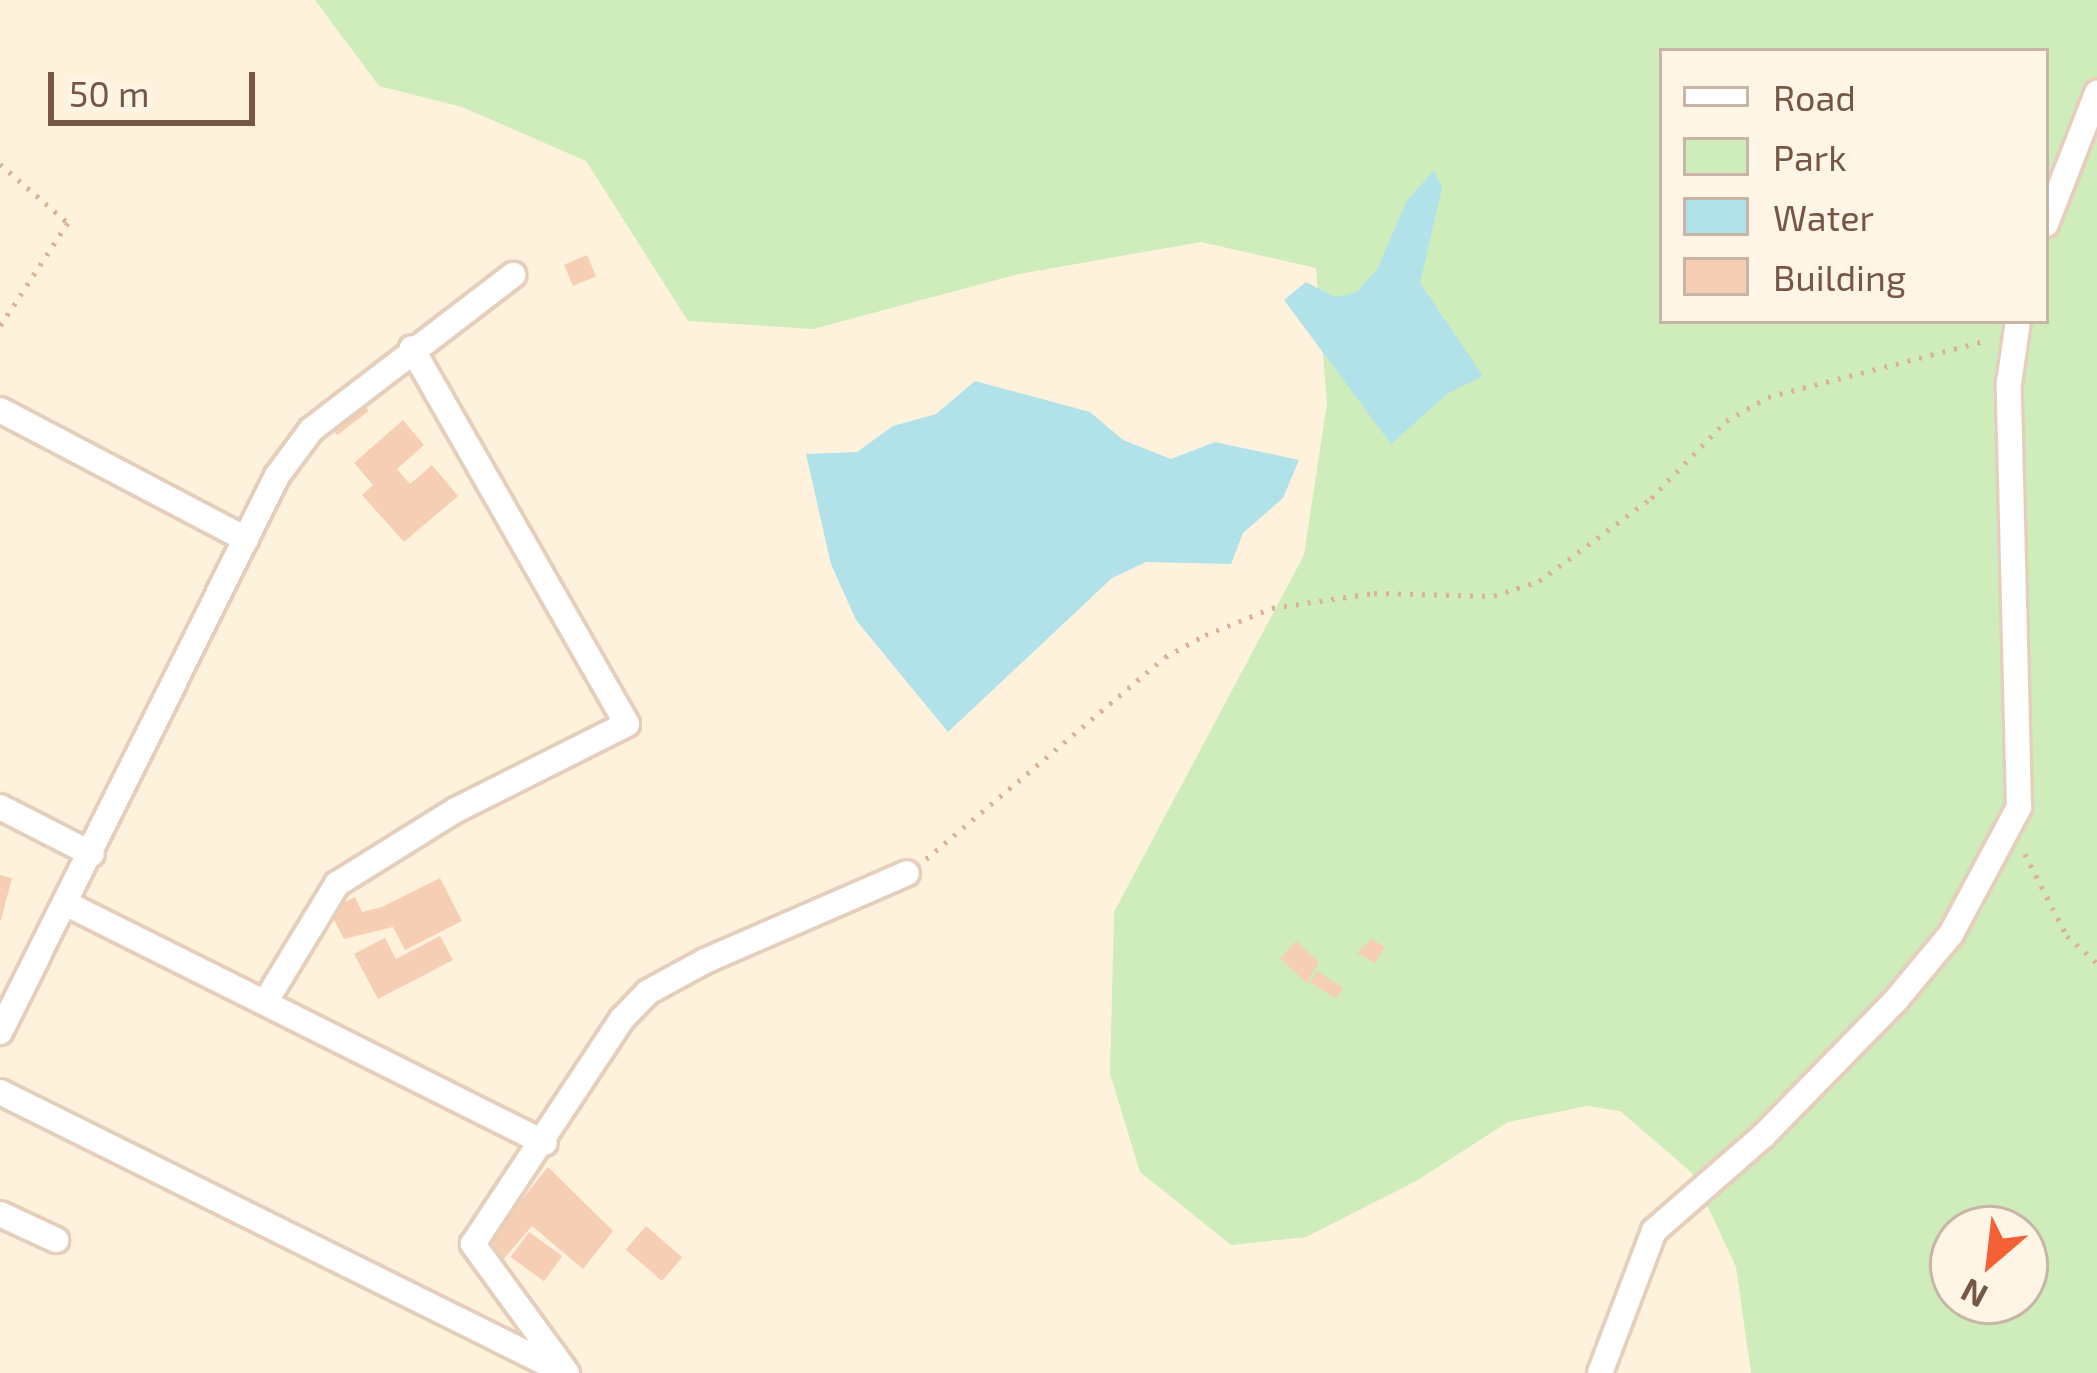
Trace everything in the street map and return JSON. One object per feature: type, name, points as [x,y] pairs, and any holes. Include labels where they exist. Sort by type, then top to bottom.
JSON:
[{"type":"street","points":[[2049,216],[2097,93]]},
{"type":"street","points":[[0,1032],[68,904],[246,539],[311,430],[412,347],[513,275]]},
{"type":"street","points":[[1600,1373],[1654,1231],[1763,1136],[1896,1000],[1951,934],[2019,808],[2009,382],[2018,327]]},
{"type":"street","points":[[267,999],[337,884],[456,810],[627,724],[412,347]]},
{"type":"street","points":[[0,410],[246,539]]},
{"type":"street","points":[[0,807],[92,854]]},
{"type":"street","points":[[566,1373],[473,1244],[545,1143],[622,1018],[648,992],[907,873]]},
{"type":"street","points":[[68,904],[267,999],[545,1143]]},
{"type":"street","points":[[0,1092],[566,1373]]},
{"type":"street","points":[[0,1214],[56,1240]]},
{"type":"path","points":[[0,164],[68,223],[0,327]]},
{"type":"path","points":[[907,873],[1165,657],[1205,635],[1292,605],[1374,592],[1494,596],[1540,581],[1651,498],[1726,422],[1768,397],[1856,368],[2018,327]]},
{"type":"path","points":[[2010,826],[2068,936],[2097,963]]},
{"type":"green space","points":[[315,0],[2097,0],[2097,1373],[1751,1373],[1736,1267],[1692,1173],[1620,1111],[1587,1106],[1508,1122],[1418,1180],[1306,1237],[1231,1245],[1140,1172],[1110,1074],[1114,912],[1304,555],[1327,403],[1316,268],[1201,242],[1019,274],[813,329],[688,321],[586,161],[462,107],[379,86]]},
{"type":"water","points":[[1434,170],[1442,188],[1420,283],[1483,376],[1448,393],[1391,444],[1284,300],[1306,282],[1335,297],[1357,292],[1378,268],[1406,202]]},
{"type":"water","points":[[975,381],[1090,412],[1123,440],[1171,459],[1215,442],[1299,460],[1283,498],[1243,533],[1231,564],[1146,562],[1112,578],[948,732],[856,620],[831,564],[806,454],[857,452],[893,426],[936,414]]},
{"type":"building","points":[[587,255],[596,276],[573,286],[564,265]]},
{"type":"building","points":[[362,402],[369,411],[337,435],[330,427]]},
{"type":"building","points":[[403,420],[424,445],[397,469],[410,484],[432,465],[458,496],[404,542],[362,495],[373,485],[354,463]]},
{"type":"building","points":[[0,875],[12,878],[1,920],[0,920]]},
{"type":"building","points":[[440,878],[462,921],[405,950],[393,927],[344,939],[329,910],[355,897],[362,912],[382,907]]},
{"type":"building","points":[[440,936],[453,960],[378,999],[354,954],[385,938],[396,959]]},
{"type":"building","points":[[1371,939],[1385,947],[1375,963],[1357,953]]},
{"type":"building","points":[[1296,941],[1319,962],[1307,983],[1280,959]]},
{"type":"building","points":[[1317,971],[1343,988],[1336,999],[1310,982]]},
{"type":"building","points":[[548,1167],[613,1231],[583,1269],[532,1226],[502,1261],[487,1243]]},
{"type":"building","points":[[646,1226],[682,1257],[662,1281],[626,1249]]},
{"type":"building","points":[[529,1232],[562,1256],[544,1281],[511,1257]]}]
